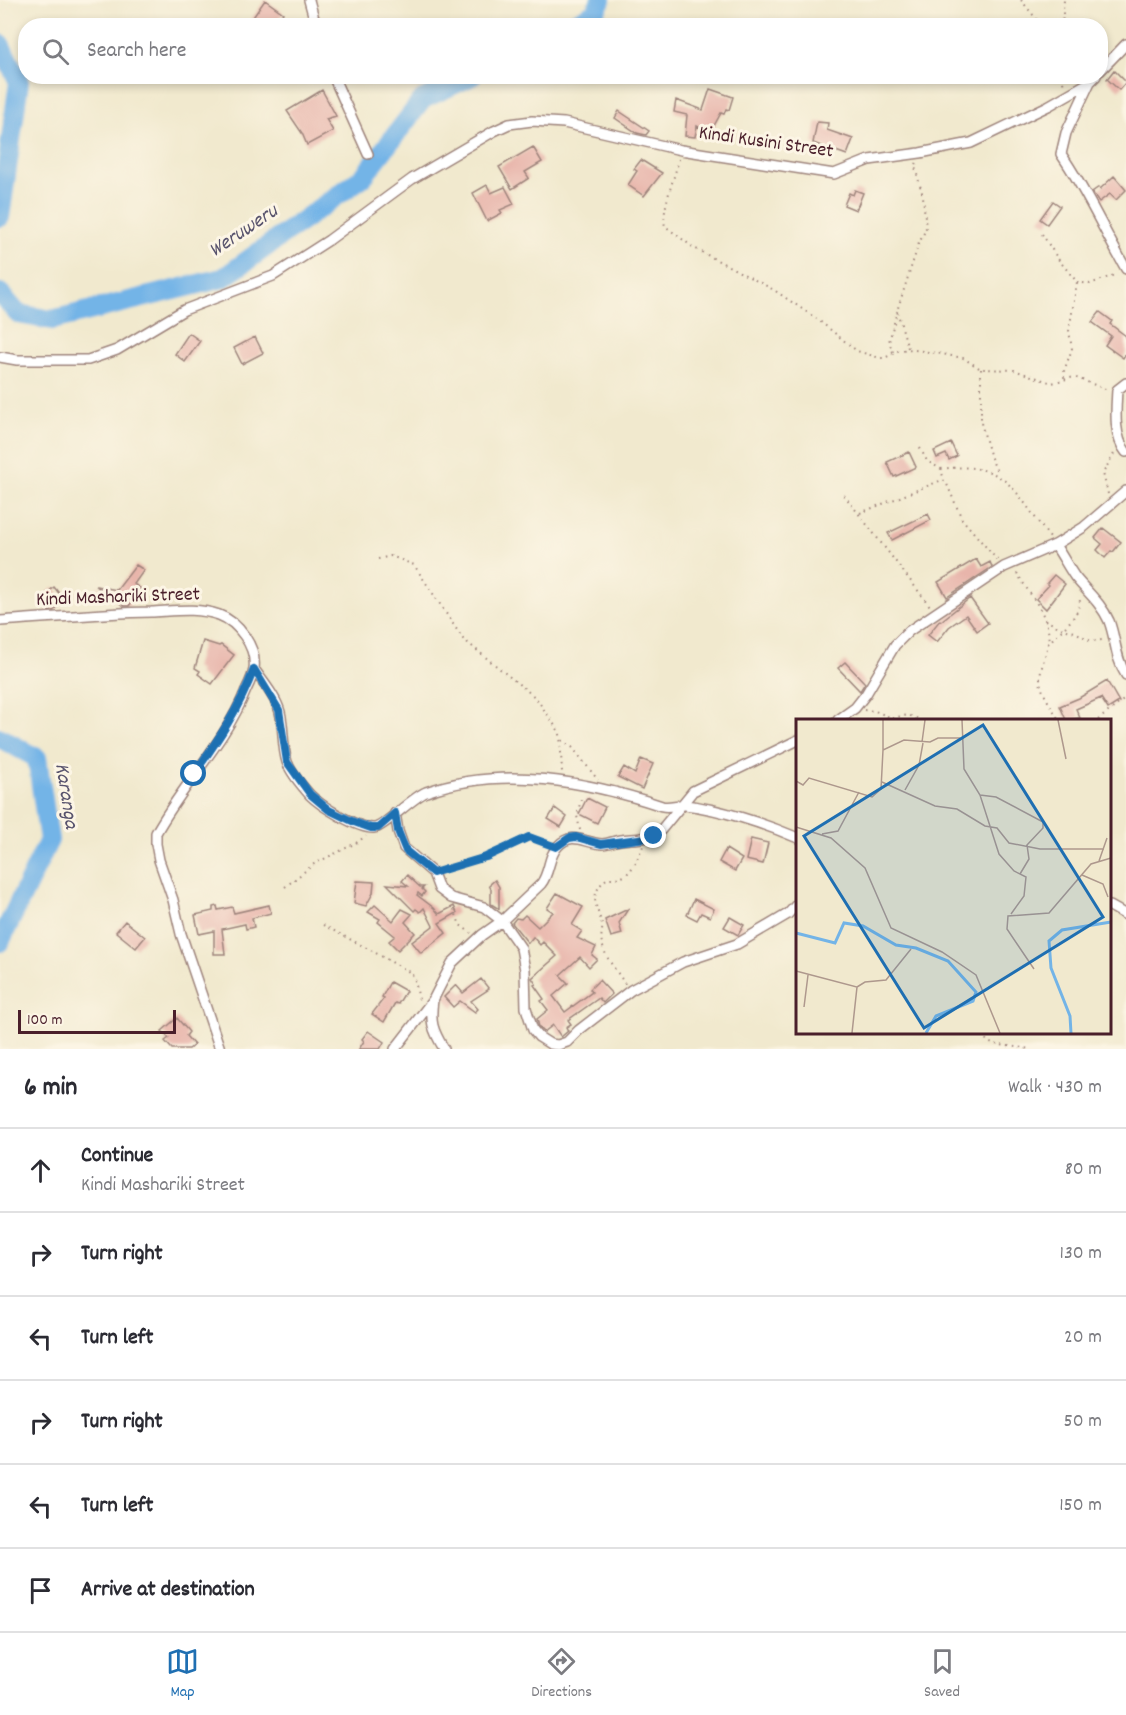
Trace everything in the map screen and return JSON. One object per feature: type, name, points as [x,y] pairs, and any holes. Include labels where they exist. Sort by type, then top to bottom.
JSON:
[{"type":"street","points":[[309,0],[314,18]]},
{"type":"street","points":[[1108,63],[1126,44]]},
{"type":"street","points":[[337,84],[368,154]]},
{"type":"street","name":"Kindi Kusini Street","points":[[0,357],[17,360],[88,360],[117,350],[184,310],[273,276],[329,240],[412,179],[509,124],[532,121],[564,123],[681,150],[834,174],[869,160],[971,143],[1048,106],[1085,84]]},
{"type":"street","points":[[1090,84],[1066,133],[1061,154],[1076,176],[1123,271]]},
{"type":"street","points":[[1123,448],[1117,428],[1117,390],[1126,383]]},
{"type":"street","points":[[839,719],[855,708],[876,680],[895,645],[909,631],[1008,565],[1055,545],[1084,527],[1126,491]]},
{"type":"street","points":[[1055,545],[1076,577],[1103,610],[1110,623],[1117,658],[1126,675]]},
{"type":"street","name":"Kindi Mashariki Street","points":[[0,621],[87,614],[200,610],[220,615],[234,624],[246,639],[252,652],[254,669],[279,710],[287,762],[310,794],[329,810],[342,817],[371,828],[378,828]]},
{"type":"street","points":[[220,1049],[159,860],[156,833],[227,728],[242,701],[254,669]]},
{"type":"street","points":[[395,1049],[433,1000],[452,963],[502,921],[545,879],[556,847],[569,838],[576,837],[585,841],[607,844],[621,840],[646,838],[661,830],[693,791],[796,741]]},
{"type":"street","points":[[378,828],[417,796],[457,784],[503,778],[565,781],[669,808],[683,805],[770,826],[796,837]]},
{"type":"street","points":[[395,813],[398,831],[406,851],[433,873],[439,889],[451,898],[477,904],[502,921],[521,948],[525,970],[526,1008],[533,1030],[550,1044],[558,1045],[567,1042],[629,991],[683,962],[737,944],[788,914],[796,905]]},
{"type":"street","points":[[1111,907],[1126,915]]},
{"type":"street","points":[[433,1000],[431,1023],[444,1049]]},
{"type":"path","points":[[1022,0],[1036,18]]},
{"type":"path","points":[[1063,18],[1064,0]]},
{"type":"path","points":[[681,150],[663,213],[665,226],[694,248],[774,290],[817,319],[857,351],[880,358],[908,349],[963,358],[981,369],[1014,370],[1052,383],[1074,377],[1104,387],[1117,398]]},
{"type":"path","points":[[893,353],[889,342],[897,311],[919,243],[926,230],[923,196],[915,167],[920,153]]},
{"type":"path","points":[[1042,234],[1058,259],[1077,282],[1090,284],[1123,271]]},
{"type":"path","points":[[1064,378],[1064,371],[1072,350],[1070,331],[1077,282]]},
{"type":"path","points":[[897,311],[908,349]]},
{"type":"path","points":[[981,369],[981,423],[991,458],[998,474],[1017,494],[1055,545]]},
{"type":"path","points":[[920,448],[927,461],[941,469],[963,466],[982,468],[998,474]]},
{"type":"path","points":[[1105,511],[1108,498],[1103,473],[1123,448]]},
{"type":"path","points":[[941,469],[962,519],[1008,565],[1045,620],[1048,644]]},
{"type":"path","points":[[860,513],[929,483],[944,480]]},
{"type":"path","points":[[844,495],[936,612]]},
{"type":"path","points":[[378,559],[391,556],[414,565],[464,639],[536,698],[555,724],[561,739],[561,769],[565,781]]},
{"type":"path","points":[[1058,719],[1051,709],[1040,682],[1042,660],[1048,644],[1080,607],[1080,593],[1076,577]]},
{"type":"path","points":[[1045,620],[1091,641],[1114,639]]},
{"type":"path","points":[[1099,719],[1126,698]]},
{"type":"path","points":[[855,708],[875,711],[892,718],[908,715],[918,719]]},
{"type":"path","points":[[561,739],[572,747],[596,774],[604,790]]},
{"type":"path","points":[[585,786],[577,816],[585,841]]},
{"type":"path","points":[[285,886],[314,864],[356,843],[378,828]]},
{"type":"path","points":[[433,873],[486,857],[526,838],[535,838],[556,847]]},
{"type":"path","points":[[629,991],[602,944],[602,926],[595,909],[595,902],[603,882],[609,878],[622,876],[632,868],[646,838]]},
{"type":"path","points":[[451,898],[460,925],[466,931],[482,936]]},
{"type":"path","points":[[323,925],[409,972],[415,980],[423,1010]]},
{"type":"path","points":[[979,1034],[992,1044],[1031,1049]]},
{"type":"building","points":[[265,0],[283,13],[280,18],[253,18]]},
{"type":"building","points":[[1114,70],[1126,82],[1119,90],[1108,78]]},
{"type":"building","points":[[710,89],[733,97],[729,110],[726,109],[724,114],[721,113],[710,133],[697,126],[695,137],[685,136],[687,115],[674,112],[676,100],[703,110]]},
{"type":"building","points":[[322,90],[336,116],[326,119],[333,131],[307,145],[287,111]]},
{"type":"building","points":[[619,111],[649,131],[646,135],[637,133],[615,118]]},
{"type":"building","points":[[817,122],[828,123],[827,130],[853,139],[847,155],[813,143]]},
{"type":"building","points":[[533,147],[542,162],[525,172],[529,178],[512,189],[499,167]]},
{"type":"building","points":[[641,160],[662,173],[644,196],[628,185],[637,171],[634,169]]},
{"type":"building","points":[[1114,176],[1126,190],[1116,200],[1110,194],[1099,202],[1092,192],[1099,187],[1100,189]]},
{"type":"building","points":[[487,185],[491,193],[505,187],[514,204],[500,210],[502,213],[487,221],[473,193]]},
{"type":"building","points":[[855,190],[863,193],[856,210],[844,205],[849,193],[853,195]]},
{"type":"building","points":[[1053,201],[1060,206],[1047,224],[1040,219]]},
{"type":"building","points":[[1100,312],[1112,321],[1110,324],[1126,336],[1126,353],[1123,358],[1105,345],[1111,336],[1092,322]]},
{"type":"building","points":[[189,333],[200,341],[185,362],[175,354]]},
{"type":"building","points":[[255,337],[263,353],[242,364],[234,348]]},
{"type":"building","points":[[951,443],[957,456],[949,460],[946,454],[937,458],[934,451]]},
{"type":"building","points":[[909,452],[916,467],[894,477],[887,462]]},
{"type":"building","points":[[928,514],[931,520],[892,540],[888,533]]},
{"type":"building","points":[[1103,528],[1121,542],[1105,558],[1097,550],[1102,544],[1095,538]]},
{"type":"building","points":[[976,559],[981,567],[990,562],[992,567],[947,597],[938,582]]},
{"type":"building","points":[[136,565],[144,570],[134,584],[141,589],[129,606],[124,606],[96,586],[117,590]]},
{"type":"building","points":[[1054,575],[1065,584],[1046,609],[1036,599],[1049,585],[1047,583]]},
{"type":"building","points":[[54,587],[65,601],[53,611],[49,611],[40,599]]},
{"type":"building","points":[[970,598],[988,623],[977,631],[966,615],[949,627],[937,642],[928,635],[940,620]]},
{"type":"building","points":[[203,641],[221,645],[234,655],[212,684],[198,674],[200,671],[195,668]]},
{"type":"building","points":[[845,662],[865,683],[860,691],[838,668]]},
{"type":"building","points":[[1107,681],[1119,702],[1108,709],[1101,698],[1076,709],[1080,718],[1066,719],[1060,706],[1079,698]]},
{"type":"building","points":[[641,759],[653,764],[642,789],[618,777],[624,767],[635,774]]},
{"type":"building","points":[[587,798],[605,807],[597,823],[579,814]]},
{"type":"building","points":[[555,808],[567,817],[561,827],[548,819]]},
{"type":"building","points":[[751,839],[768,843],[763,864],[746,860]]},
{"type":"building","points":[[726,849],[742,859],[735,871],[719,862]]},
{"type":"building","points":[[407,875],[420,887],[424,887],[422,889],[425,892],[422,896],[418,893],[417,895],[439,914],[454,906],[457,913],[439,923],[446,933],[421,953],[412,942],[433,926],[424,908],[420,912],[416,909],[414,911],[387,884],[408,886],[402,881]]},
{"type":"building","points":[[495,880],[499,887],[499,909],[491,904],[489,885]]},
{"type":"building","points":[[357,881],[374,882],[373,893],[366,906],[354,903]]},
{"type":"building","points":[[557,893],[583,907],[572,925],[582,931],[577,938],[596,947],[592,955],[597,959],[589,967],[580,957],[560,975],[568,983],[553,996],[565,1012],[592,992],[590,989],[599,980],[612,994],[603,1003],[599,998],[568,1020],[571,1024],[566,1027],[568,1031],[561,1037],[553,1025],[544,1032],[539,1027],[537,1019],[548,1010],[541,1001],[544,999],[532,978],[557,956],[543,942],[540,945],[533,937],[528,943],[512,923],[516,918],[521,919],[525,915],[538,927],[553,912],[547,908]]},
{"type":"building","points":[[694,899],[714,909],[710,917],[701,913],[697,920],[687,915]]},
{"type":"building","points":[[269,905],[271,913],[252,918],[254,927],[246,929],[245,924],[222,929],[225,954],[214,954],[214,931],[199,934],[195,915],[213,911],[213,907],[217,906],[218,910],[232,907],[234,913]]},
{"type":"building","points":[[375,905],[393,921],[402,909],[412,914],[405,922],[415,933],[398,950],[389,941],[395,936],[378,922],[380,919],[368,912]]},
{"type":"building","points":[[628,909],[619,923],[622,934],[611,937],[605,920]]},
{"type":"building","points":[[730,917],[744,925],[738,935],[724,927]]},
{"type":"building","points":[[125,921],[145,937],[136,948],[116,932]]},
{"type":"building","points":[[481,979],[489,989],[471,1001],[478,1009],[475,1012],[460,1001],[453,1007],[444,997],[456,985],[463,993]]},
{"type":"building","points":[[390,982],[406,991],[398,1004],[395,1003],[384,1022],[372,1014],[384,998],[382,997]]},
{"type":"building","points":[[177,1018],[189,1032],[186,1036],[194,1045],[189,1049],[172,1049],[165,1041],[169,1038],[162,1031]]},
{"type":"building","points":[[368,1031],[384,1042],[380,1049],[359,1049]]},
{"type":"waterway","name":"Weruweru","points":[[584,18],[595,12],[601,0]]},
{"type":"waterway","name":"Weruweru","points":[[0,44],[18,80]]},
{"type":"waterway","name":"Weruweru","points":[[0,217],[19,84]]},
{"type":"waterway","name":"Weruweru","points":[[0,293],[18,314],[52,320],[223,278],[363,177],[423,99],[455,84]]},
{"type":"waterway","name":"Karanga","points":[[0,738],[37,758],[49,840],[0,942]]},
{"type":"route","points":[[194,774],[227,728],[242,701],[254,669],[279,710],[287,762],[310,794],[329,810],[371,828],[378,828],[395,813],[401,842],[406,851],[433,873],[486,857],[529,837],[556,847],[569,838],[576,837],[607,844],[654,836]]}]
